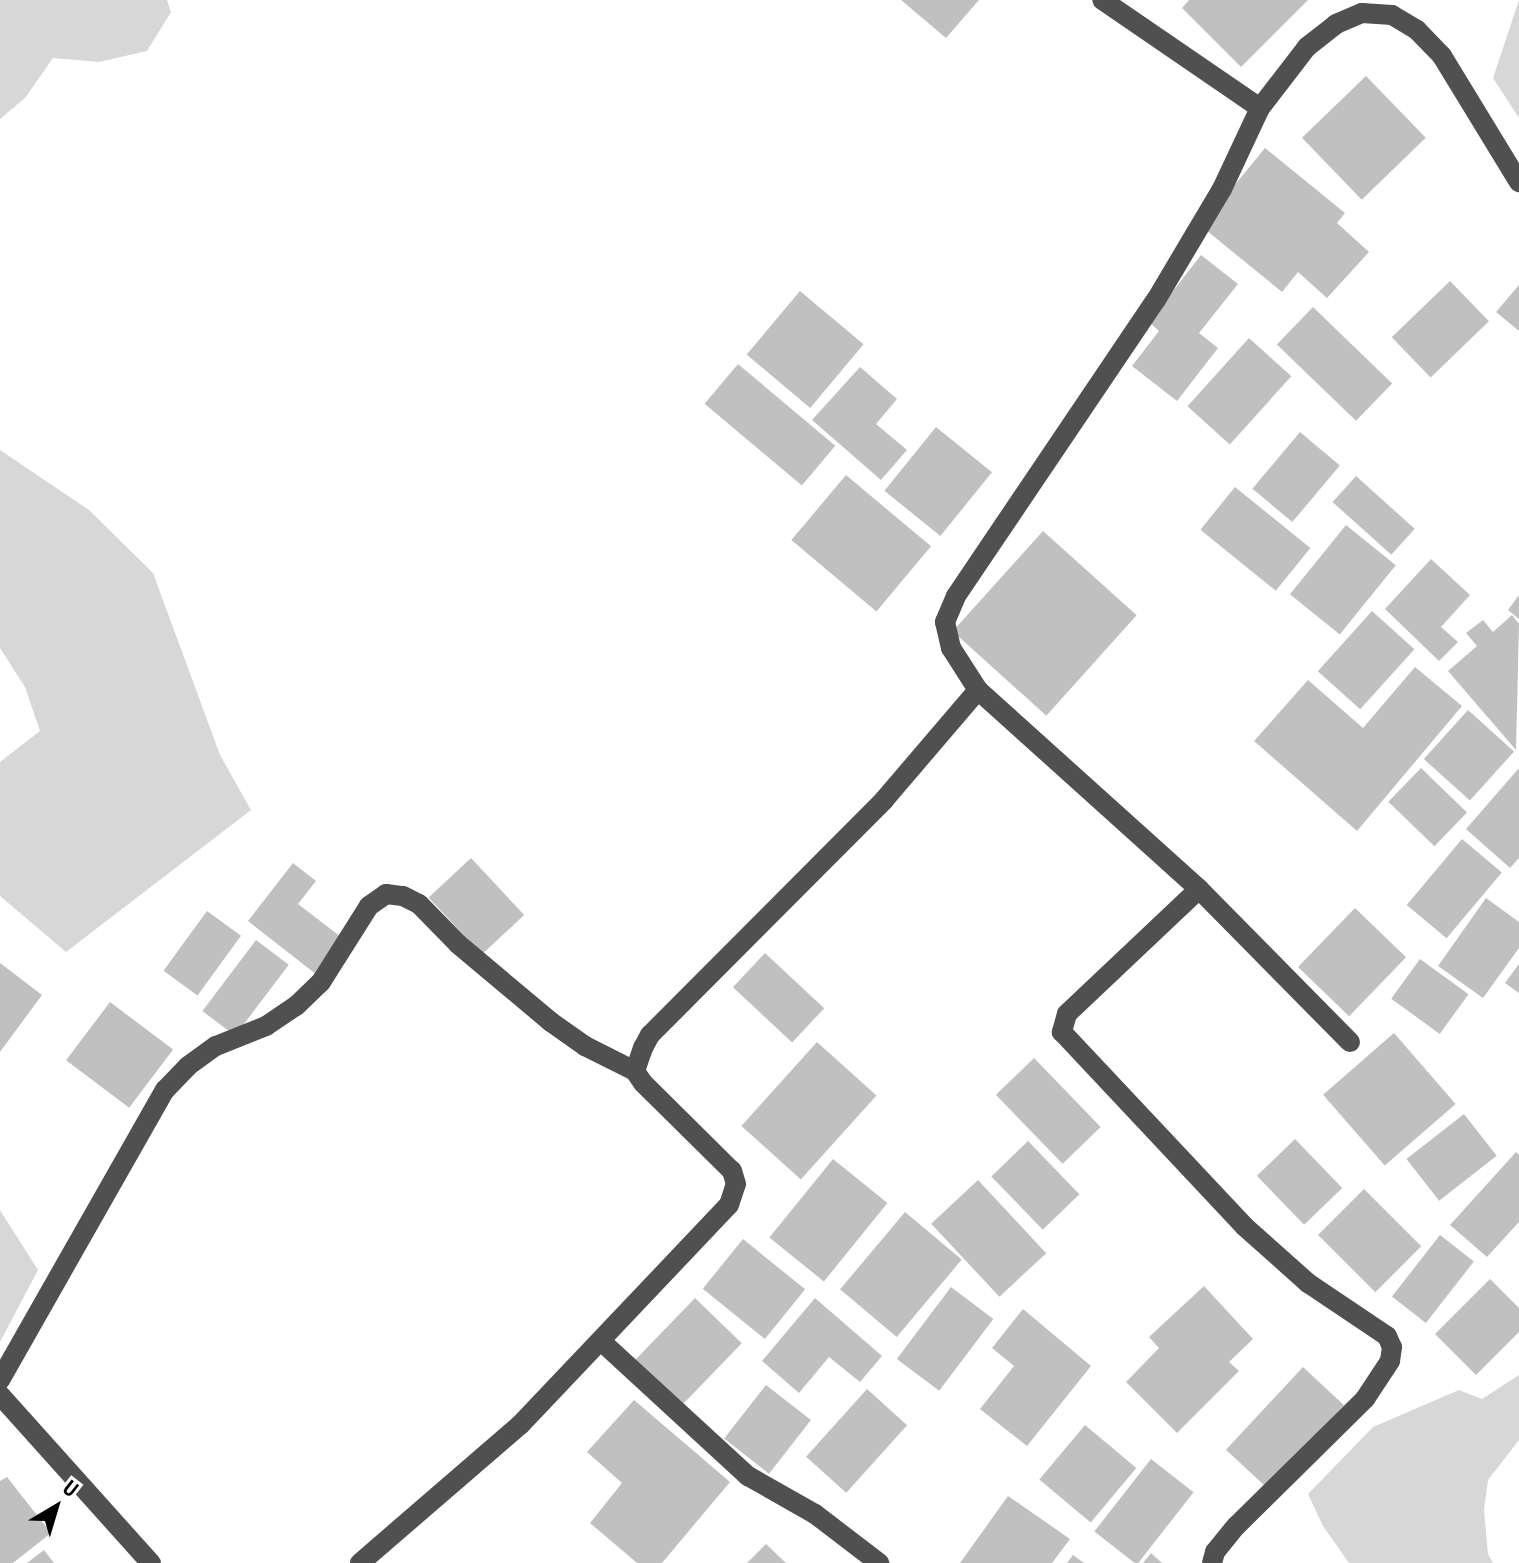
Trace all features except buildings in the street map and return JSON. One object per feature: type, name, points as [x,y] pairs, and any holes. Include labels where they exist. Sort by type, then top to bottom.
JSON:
[{"type":"street","points":[[1102,0],[1260,108]]},
{"type":"street","points":[[1350,1042],[1199,889],[978,690],[951,648],[945,622],[956,596],[1156,300],[1222,189],[1260,108],[1307,47],[1336,24],[1362,13],[1392,15],[1417,30],[1442,56],[1519,182]]},
{"type":"street","points":[[635,1071],[650,1035],[884,800],[978,690]]},
{"type":"street","points":[[1199,889],[1067,1014],[1062,1032],[1244,1226],[1308,1283],[1387,1336],[1392,1347],[1390,1361],[1365,1399],[1236,1526],[1215,1552],[1212,1563]]},
{"type":"street","points":[[0,1380],[165,1090],[188,1066],[216,1046],[266,1026],[296,1006],[321,982],[369,906],[386,894],[403,896],[419,904],[458,944],[551,1022],[585,1046],[635,1071],[652,1094],[732,1171],[736,1184],[729,1205],[717,1219],[520,1425],[360,1563]]},
{"type":"street","points":[[601,1341],[748,1476],[815,1514],[879,1563]]},
{"type":"street","points":[[0,1395],[151,1563]]},
{"type":"shaded area","points":[[0,0],[167,0],[171,12],[147,51],[99,62],[53,58],[25,98],[0,119]]},
{"type":"shaded area","points":[[1519,0],[1519,118],[1493,78]]},
{"type":"shaded area","points":[[0,450],[89,510],[153,573],[220,755],[251,810],[66,952],[0,896],[0,762],[40,731],[25,687],[0,648]]},
{"type":"shaded area","points":[[0,1210],[38,1270],[0,1342]]},
{"type":"shaded area","points":[[1519,1375],[1519,1440],[1488,1480],[1484,1510],[1488,1554],[1493,1563],[1349,1563],[1323,1526],[1308,1494],[1373,1427],[1459,1390],[1482,1399]]}]
